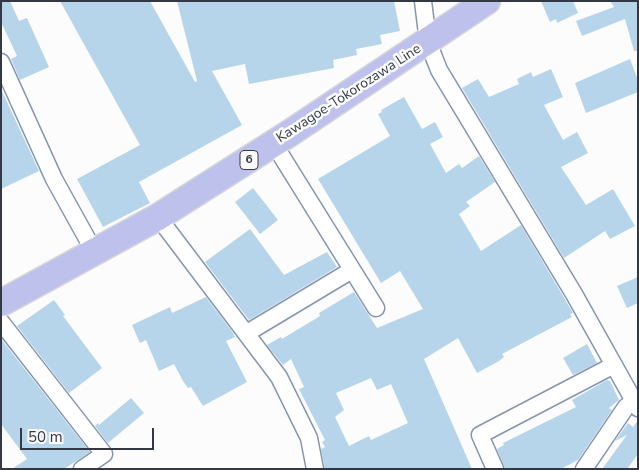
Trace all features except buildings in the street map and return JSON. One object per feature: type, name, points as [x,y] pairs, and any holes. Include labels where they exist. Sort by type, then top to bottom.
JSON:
[{"type":"main road","name":"Kawagoe-Tokorozawa Line","points":[[1,303],[158,217],[274,144],[487,1]]},
{"type":"street","points":[[423,1],[428,42],[440,70],[636,405],[626,407],[584,469]]},
{"type":"street","points":[[1,62],[54,179],[95,253]]},
{"type":"street","points":[[274,144],[376,308]]},
{"type":"street","points":[[158,217],[280,377],[309,438],[315,469]]},
{"type":"street","points":[[247,333],[352,270]]},
{"type":"street","points":[[1,322],[104,454],[82,469]]},
{"type":"street","points":[[495,469],[480,435],[614,365]]}]
